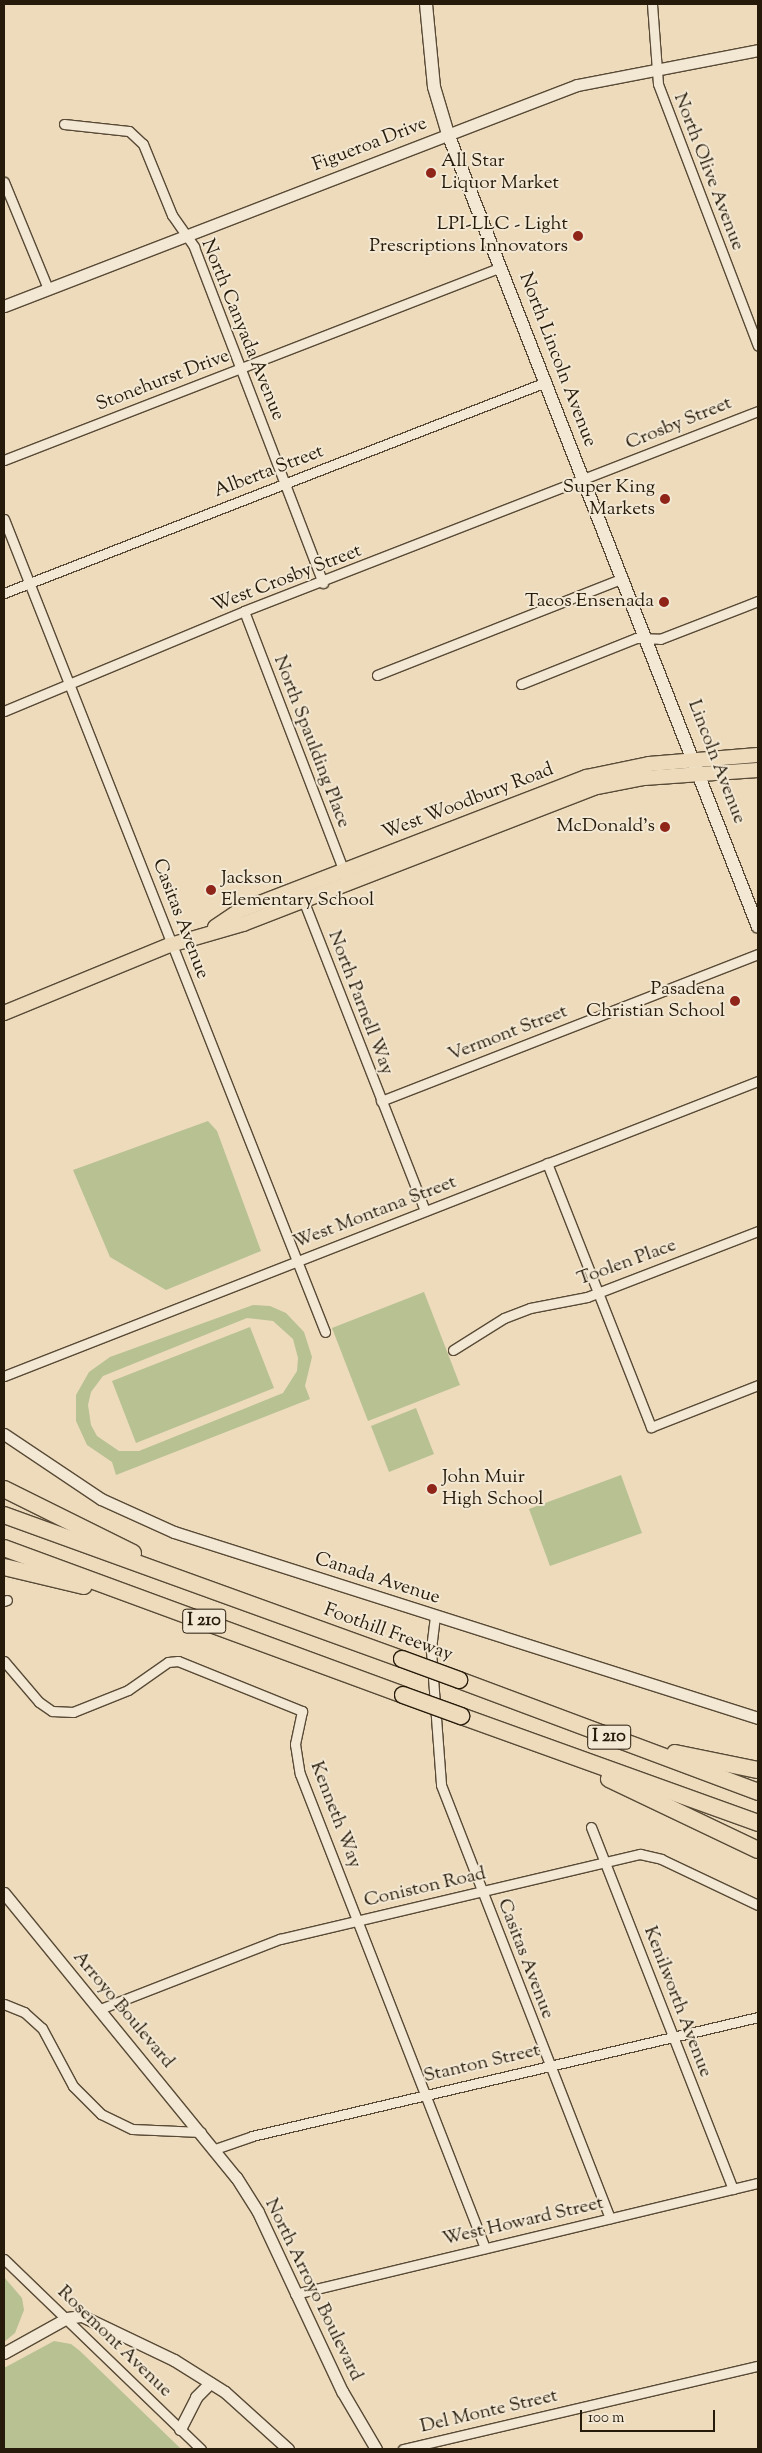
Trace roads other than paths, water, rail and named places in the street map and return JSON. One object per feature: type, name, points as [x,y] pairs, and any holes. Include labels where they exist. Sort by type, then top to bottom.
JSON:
[{"type":"highway","points":[[4,1489],[195,1585]]},
{"type":"highway","name":"Foothill Freeway","points":[[4,1515],[402,1659],[758,1792]]},
{"type":"highway","name":"I 210","points":[[4,1548],[403,1696],[758,1823]]},
{"type":"highway","points":[[4,1567],[164,1606]]},
{"type":"highway","points":[[622,1742],[758,1770]]},
{"type":"highway","points":[[546,1748],[758,1850]]},
{"type":"main road","name":"North Lincoln Avenue","points":[[426,4],[434,87],[448,134],[647,640]]},
{"type":"main road","name":"Lincoln Avenue","points":[[647,640],[758,926]]},
{"type":"main road","name":"West Woodbury Road","points":[[4,1013],[170,946],[206,933],[243,924],[301,895],[586,777],[648,764],[758,755]]},
{"type":"main road","name":"West Woodbury Road","points":[[347,877],[593,788],[644,778],[758,770]]},
{"type":"street","name":"North Olive Avenue","points":[[652,4],[656,68],[661,93],[758,346]]},
{"type":"street","name":"Figueroa Drive","points":[[4,306],[577,86],[656,68],[758,50]]},
{"type":"street","name":"North Canyada Avenue","points":[[64,124],[129,131],[143,144],[172,216],[194,248],[242,368],[323,583]]},
{"type":"street","points":[[4,182],[48,289]]},
{"type":"street","name":"Stonehurst Drive","points":[[4,460],[501,267]]},
{"type":"street","name":"Alberta Street","points":[[4,593],[546,382]]},
{"type":"street","name":"Crosby Street","points":[[584,480],[758,410]]},
{"type":"street","name":"West Crosby Street","points":[[4,711],[244,612],[323,583],[584,480]]},
{"type":"street","name":"Casitas Avenue","points":[[4,519],[170,946],[212,1045],[295,1262],[325,1332]]},
{"type":"street","points":[[377,675],[623,578]]},
{"type":"street","points":[[521,684],[636,638],[660,640],[758,601]]},
{"type":"street","name":"North Spaulding Place","points":[[244,612],[347,877]]},
{"type":"street","name":"North Parnell Way","points":[[301,895],[425,1211]]},
{"type":"street","name":"Vermont Street","points":[[381,1101],[758,954]]},
{"type":"street","name":"West Montana Street","points":[[4,1376],[758,1080]]},
{"type":"street","points":[[547,1162],[651,1427],[758,1386]]},
{"type":"street","name":"Toolen Place","points":[[453,1350],[486,1328],[530,1308],[587,1297],[758,1231]]},
{"type":"street","name":"Canada Avenue","points":[[4,1434],[69,1480],[133,1515],[182,1535],[758,1718]]},
{"type":"street","name":"Casitas Avenue","points":[[436,1616],[431,1651],[441,1785],[610,2218]]},
{"type":"street","name":"Kenneth Way","points":[[4,1661],[39,1702],[52,1711],[74,1712],[128,1690],[168,1662],[178,1661],[302,1711],[294,1744],[300,1774],[485,2248]]},
{"type":"street","name":"Kenilworth Avenue","points":[[592,1827],[733,2189]]},
{"type":"street","name":"Coniston Road","points":[[100,2009],[280,1939],[481,1891],[648,1855],[758,1905]]},
{"type":"street","name":"Arroyo Boulevard","points":[[4,1893],[215,2149]]},
{"type":"street","points":[[4,2004],[24,2012],[42,2028],[73,2086],[101,2114],[132,2129],[174,2133],[202,2132]]},
{"type":"street","name":"Stanton Street","points":[[215,2149],[252,2136],[758,2017]]},
{"type":"street","name":"North Arroyo Boulevard","points":[[215,2149],[258,2212],[342,2391],[376,2449]]},
{"type":"street","name":"West Howard Street","points":[[295,2294],[758,2183]]},
{"type":"street","name":"Rosemont Avenue","points":[[4,2260],[67,2318],[201,2449]]},
{"type":"street","points":[[4,2353],[74,2315],[97,2323],[174,2360],[210,2383],[261,2422],[288,2449]]},
{"type":"street","name":"Del Monte Street","points":[[403,2449],[758,2366]]},
{"type":"street","points":[[180,2429],[196,2397],[210,2383]]},
{"type":"place","name":"All Star Liquor Market","points":[[431,173]]},
{"type":"place","name":"LPI-LLC - Light Prescriptions Innovators","points":[[578,236]]},
{"type":"place","name":"Super King Markets","points":[[665,499]]},
{"type":"place","name":"Tacos Ensenada","points":[[664,602]]},
{"type":"place","name":"McDonald's","points":[[665,827]]},
{"type":"place","name":"Jackson Elementary School","points":[[211,890]]},
{"type":"place","name":"Pasadena Christian School","points":[[735,1001]]},
{"type":"place","name":"John Muir High School","points":[[432,1489]]}]
